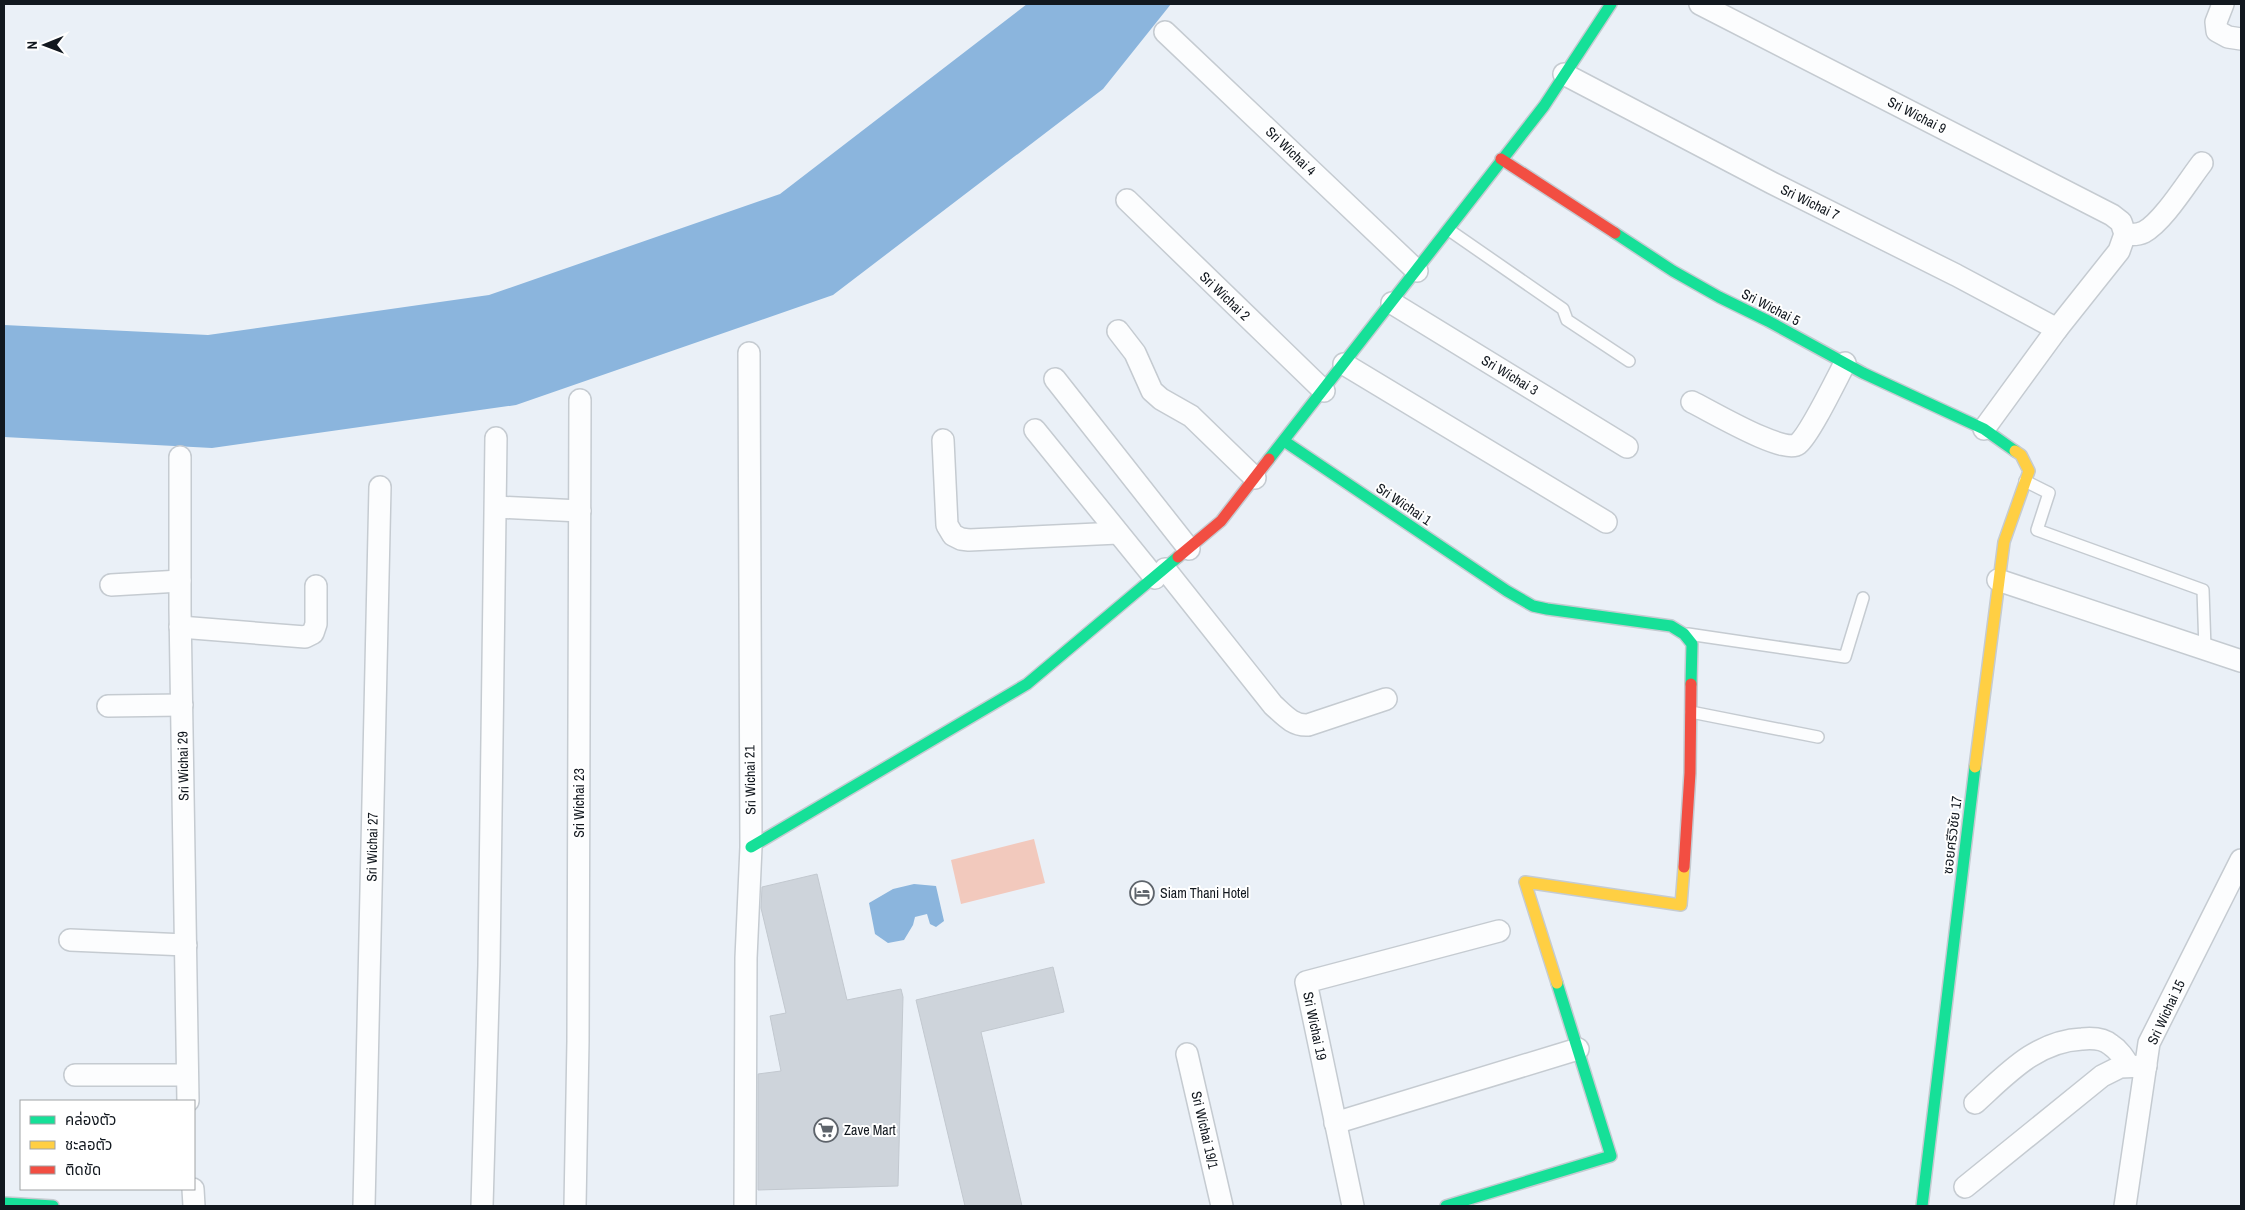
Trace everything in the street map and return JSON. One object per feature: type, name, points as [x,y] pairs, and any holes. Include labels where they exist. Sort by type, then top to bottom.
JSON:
[{"type":"street","points":[[751,847],[1027,684],[1221,521],[1450,230],[1501,160],[1544,106],[1611,4]]},
{"type":"street","name":"Sri Wichai 9","points":[[1700,4],[2112,215],[2120,222],[2125,234]]},
{"type":"street","points":[[2222,4],[2216,22],[2217,31],[2228,37],[2241,38]]},
{"type":"street","name":"Sri Wichai 4","points":[[1165,32],[1417,270]]},
{"type":"street","name":"Sri Wichai 7","points":[[1564,74],[1772,183],[1956,275],[2057,329]]},
{"type":"street","name":"Sri Wichai 5","points":[[1501,160],[1673,271],[1845,363],[1984,429],[2020,455],[2027,476]]},
{"type":"street","points":[[1984,429],[2057,329],[2119,250],[2125,234],[2135,235],[2145,232],[2162,216],[2202,163]]},
{"type":"street","name":"Sri Wichai 2","points":[[1127,200],[1324,391]]},
{"type":"street","name":"Sri Wichai 3","points":[[1392,303],[1627,447]]},
{"type":"street","points":[[1118,331],[1135,353],[1152,391],[1161,399],[1191,416],[1255,478]]},
{"type":"street","name":"Sri Wichai 21","points":[[745,1206],[746,958],[751,847],[749,353]]},
{"type":"street","points":[[1692,402],[1768,440],[1791,446],[1798,444],[1845,363]]},
{"type":"street","points":[[1344,364],[1606,522]]},
{"type":"street","points":[[1055,379],[1189,549]]},
{"type":"street","name":"Sri Wichai 23","points":[[575,1206],[578,1031],[580,400]]},
{"type":"street","points":[[1035,430],[1118,534],[1160,574],[1273,705],[1289,720],[1300,726],[1308,725],[1386,699]]},
{"type":"street","points":[[482,1206],[489,966],[496,438]]},
{"type":"street","points":[[943,440],[947,525],[953,535],[960,539],[1118,534]]},
{"type":"street","name":"Sri Wichai 1","points":[[1284,441],[1507,591],[1533,606],[1671,626],[1684,634]]},
{"type":"street","name":"Sri Wichai 29","points":[[180,457],[180,627],[188,1100]]},
{"type":"street","name":"ซอยศรีวิชัย 17","points":[[1922,1206],[1998,580],[2004,542],[2027,476]]},
{"type":"street","name":"Sri Wichai 27","points":[[364,1206],[380,487]]},
{"type":"street","points":[[496,507],[580,511]]},
{"type":"street","points":[[1998,580],[2241,661]]},
{"type":"street","points":[[110,585],[180,581]]},
{"type":"street","points":[[180,627],[305,637],[313,633],[316,624],[316,586]]},
{"type":"street","points":[[1446,1206],[1611,1156],[1525,882],[1681,905],[1690,773],[1692,644],[1684,634]]},
{"type":"street","points":[[108,706],[182,705]]},
{"type":"street","name":"Sri Wichai 15","points":[[2125,1206],[2137,1066],[2241,860]]},
{"type":"street","name":"Sri Wichai 19","points":[[1353,1206],[1306,982],[1498,930]]},
{"type":"street","points":[[70,940],[186,945]]},
{"type":"street","points":[[1975,1103],[2017,1065],[2046,1046],[2067,1040],[2101,1040],[2111,1044],[2137,1066]]},
{"type":"street","points":[[1335,1123],[1578,1049]]},
{"type":"street","name":"Sri Wichai 19/1","points":[[1187,1054],[1222,1206]]},
{"type":"street","points":[[1965,1187],[2102,1076],[2120,1067],[2137,1066]]},
{"type":"street","points":[[75,1075],[187,1075]]},
{"type":"street","points":[[193,1190],[194,1206]]},
{"type":"street","points":[[4,1203],[53,1206]]},
{"type":"lane","points":[[1450,230],[1563,308],[1567,320],[1629,361]]},
{"type":"lane","points":[[2027,476],[2049,492],[2038,530],[2203,590],[2205,649]]},
{"type":"lane","points":[[1684,634],[1845,657],[1863,598]]},
{"type":"lane","points":[[1691,712],[1818,737]]},
{"type":"shaded area","points":[[1034,839],[1045,883],[961,904],[951,860]]},
{"type":"water","points":[[1027,4],[1171,4],[1103,89],[833,295],[516,405],[212,448],[4,437],[4,325],[208,335],[489,295],[780,194]]},
{"type":"water","points":[[914,884],[936,886],[944,921],[936,927],[930,924],[927,914],[915,917],[913,925],[904,940],[888,943],[875,934],[869,903],[893,889]]},
{"type":"building","points":[[817,874],[847,1000],[901,989],[903,997],[898,1186],[758,1190],[758,1074],[781,1071],[770,1016],[786,1013],[761,908],[762,887]]},
{"type":"building","points":[[1053,967],[1064,1012],[981,1032],[1022,1206],[965,1206],[916,1000]]},
{"type":"traffic: fast","points":[[1269,459],[1544,106],[1611,4]]},
{"type":"traffic: fast","points":[[1615,233],[1673,271],[1719,297],[1768,321],[1863,373],[1984,429],[2015,451]]},
{"type":"traffic: fast","points":[[1284,441],[1507,591],[1533,606],[1671,626],[1684,634],[1692,644],[1691,684]]},
{"type":"traffic: fast","points":[[751,847],[1027,684],[1178,557]]},
{"type":"traffic: fast","points":[[1922,1206],[1975,767]]},
{"type":"traffic: fast","points":[[1446,1206],[1611,1156],[1557,983]]},
{"type":"traffic: fast","points":[[4,1203],[53,1206]]},
{"type":"traffic: slow","points":[[1975,767],[2004,542],[2029,471],[2021,455],[2015,451]]},
{"type":"traffic: slow","points":[[1557,983],[1525,882],[1681,905],[1684,867]]},
{"type":"traffic: jam","points":[[1501,159],[1615,233]]},
{"type":"traffic: jam","points":[[1178,557],[1221,521],[1269,459]]},
{"type":"traffic: jam","points":[[1684,867],[1690,773],[1691,684]]},
{"type":"place","name":"Siam Thani Hotel","points":[[1142,893]]},
{"type":"place","name":"Zave Mart","points":[[826,1130]]}]
